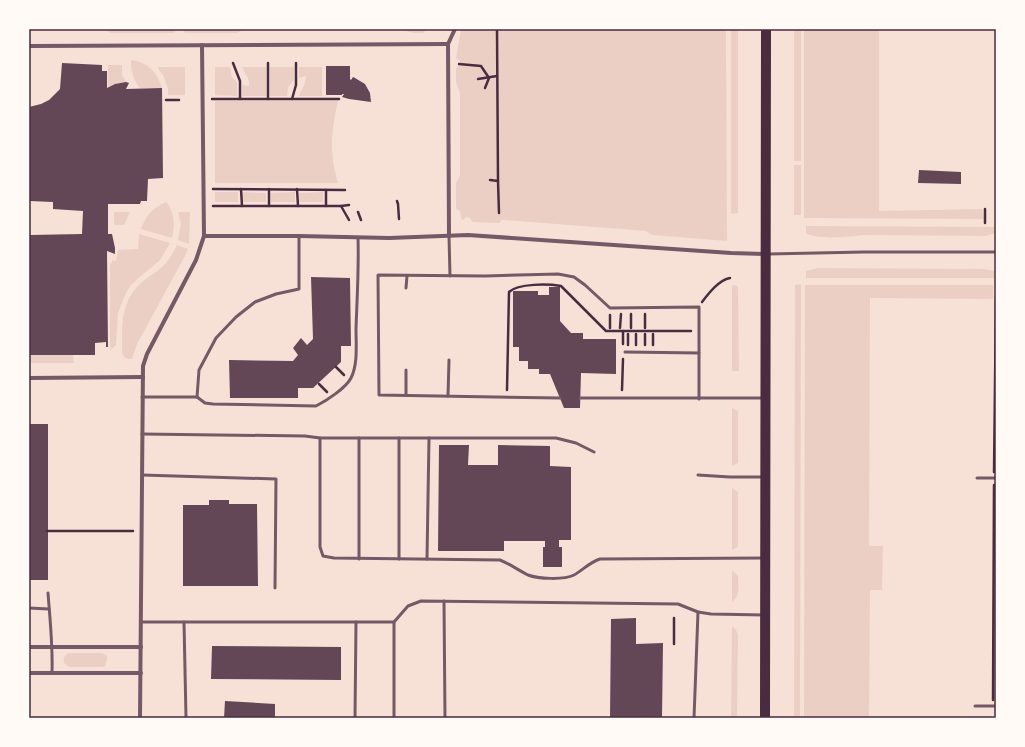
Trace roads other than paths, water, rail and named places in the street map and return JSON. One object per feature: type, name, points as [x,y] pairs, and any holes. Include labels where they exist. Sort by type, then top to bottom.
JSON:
[{"type":"main road","points":[[765,718],[766,29]]},
{"type":"street","points":[[449,236],[448,44],[455,29]]},
{"type":"street","points":[[29,46],[448,44]]},
{"type":"street","points":[[140,718],[143,366],[147,354],[196,260],[204,236],[202,45]]},
{"type":"street","points":[[204,236],[299,236],[358,238],[488,236],[731,253],[765,254]]},
{"type":"street","points":[[29,378],[142,377]]},
{"type":"street","points":[[29,647],[141,647]]},
{"type":"street","points":[[29,673],[141,673]]},
{"type":"lane","points":[[197,397],[199,370],[216,338],[236,317],[255,302],[276,294],[299,289],[299,236]]},
{"type":"lane","points":[[449,236],[450,276]]},
{"type":"lane","points":[[142,397],[197,397],[206,403],[213,404],[316,406],[326,401],[351,379],[355,362],[358,238]]},
{"type":"lane","points":[[765,254],[996,252]]},
{"type":"lane","points":[[560,398],[379,395],[378,275],[485,276],[558,274],[574,277],[610,308],[699,307],[699,399]]},
{"type":"lane","points":[[406,288],[407,276]]},
{"type":"lane","points":[[625,352],[699,353]]},
{"type":"lane","points":[[448,396],[449,360]]},
{"type":"lane","points":[[406,370],[406,396]]},
{"type":"lane","points":[[580,398],[766,398]]},
{"type":"lane","points":[[142,434],[305,436],[320,438],[556,438],[576,443],[594,452]]},
{"type":"lane","points":[[320,438],[320,547],[323,556],[359,559],[500,560],[536,577],[566,578],[575,575],[593,561],[600,559],[766,558]]},
{"type":"lane","points":[[359,438],[359,559]]},
{"type":"lane","points":[[399,438],[399,559]]},
{"type":"lane","points":[[428,559],[429,438]]},
{"type":"lane","points":[[142,475],[276,479],[275,588]]},
{"type":"lane","points":[[698,475],[766,478]]},
{"type":"lane","points":[[977,478],[995,478]]},
{"type":"lane","points":[[48,594],[50,635],[53,647],[52,673]]},
{"type":"lane","points":[[394,718],[394,622],[408,606],[421,601],[678,604],[698,612],[711,614],[766,614]]},
{"type":"lane","points":[[444,601],[445,718]]},
{"type":"lane","points":[[29,608],[49,609]]},
{"type":"lane","points":[[694,718],[698,612]]},
{"type":"lane","points":[[141,622],[394,622]]},
{"type":"lane","points":[[184,622],[186,718]]},
{"type":"lane","points":[[355,718],[356,622]]},
{"type":"lane","points":[[975,706],[995,706]]}]
